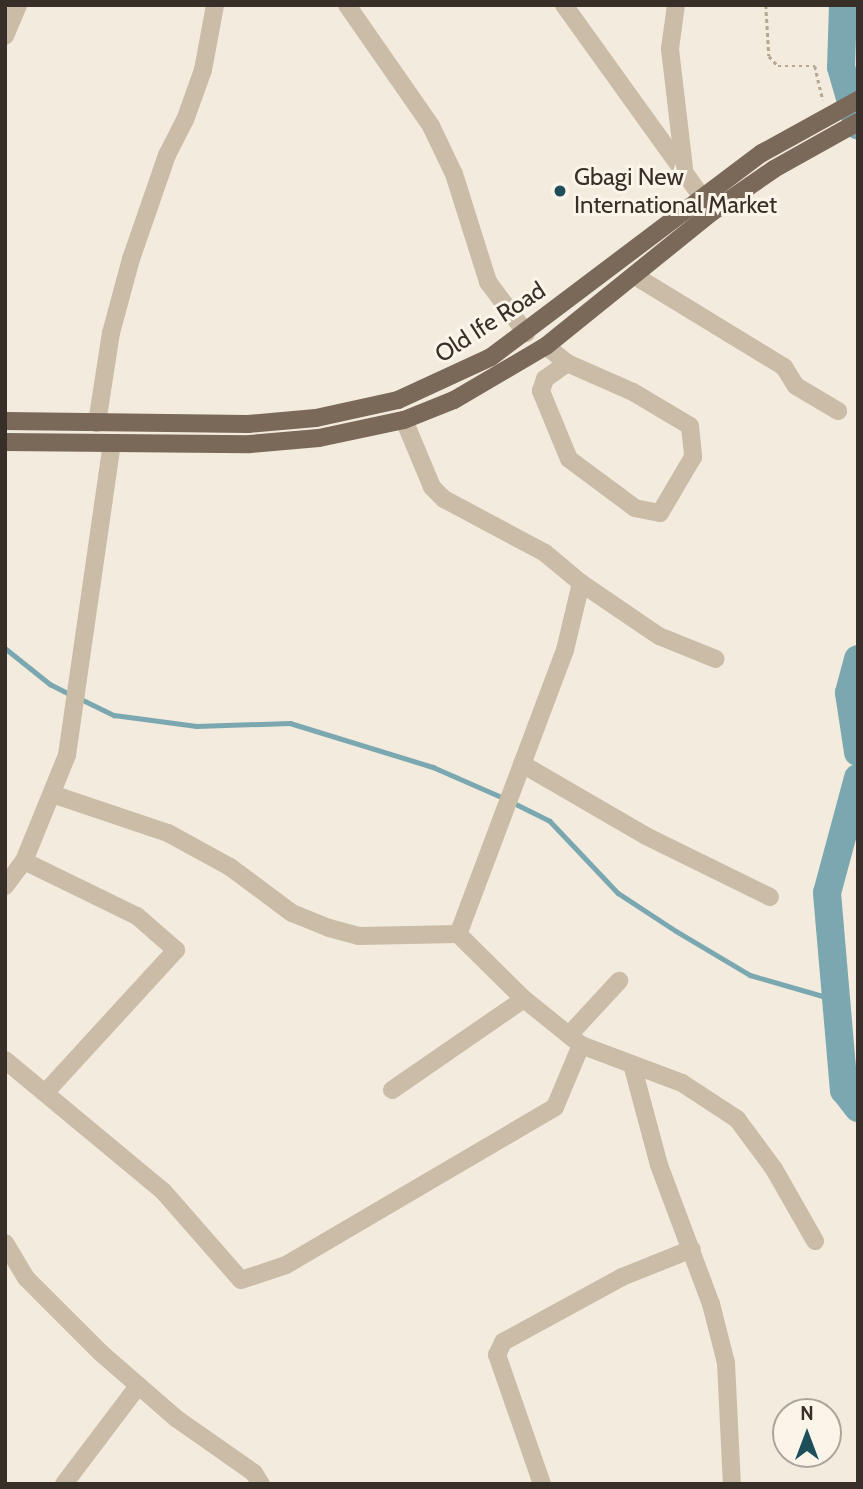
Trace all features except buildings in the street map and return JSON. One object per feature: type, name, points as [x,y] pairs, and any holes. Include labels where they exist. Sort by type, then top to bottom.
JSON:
[{"type":"main road","name":"Old Ife Road","points":[[5,421],[162,424],[316,418],[398,400],[446,381],[526,333],[702,197],[826,114],[851,102]]},
{"type":"main road","points":[[826,114],[834,132]]},
{"type":"main road","name":"Old Ife Road","points":[[5,442],[250,444],[319,438],[404,420],[454,400],[546,346],[712,212],[834,132],[855,123]]},
{"type":"main road","points":[[162,424],[162,444]]},
{"type":"street","points":[[5,36],[18,5]]},
{"type":"street","points":[[97,423],[111,333],[131,259],[167,155],[185,120],[203,70],[215,5]]},
{"type":"street","points":[[347,5],[430,126],[454,174],[488,282],[526,333]]},
{"type":"street","points":[[565,5],[684,168],[702,197]]},
{"type":"street","points":[[676,5],[670,49],[684,168]]},
{"type":"street","points":[[635,276],[783,367],[796,386],[838,411]]},
{"type":"street","points":[[546,346],[567,363],[634,392],[690,426],[693,457],[660,513],[635,508],[569,459],[541,391],[545,379],[567,363]]},
{"type":"street","points":[[404,420],[432,486],[444,499],[545,554],[581,583],[659,636],[716,659]]},
{"type":"street","points":[[5,886],[24,861],[55,795],[76,721],[112,444]]},
{"type":"street","points":[[458,934],[565,650],[581,583]]},
{"type":"street","points":[[522,764],[646,836],[770,897]]},
{"type":"street","points":[[55,795],[168,833],[230,867],[292,913],[329,928],[359,936],[458,934],[524,999],[575,1040],[633,1068],[697,1090],[737,1119],[780,1179],[815,1241]]},
{"type":"street","points":[[24,861],[137,916],[176,950],[46,1092]]},
{"type":"street","points":[[5,1060],[163,1191],[241,1280],[286,1265],[555,1107],[575,1040],[619,981]]},
{"type":"street","points":[[392,1090],[524,999]]},
{"type":"street","points":[[633,1068],[659,1165],[692,1250],[726,1363],[732,1484]]},
{"type":"street","points":[[5,1243],[26,1278],[138,1386],[254,1473],[261,1484]]},
{"type":"street","points":[[542,1484],[497,1356],[502,1342],[622,1277],[692,1250]]},
{"type":"street","points":[[64,1484],[138,1386]]},
{"type":"path","points":[[766,5],[769,56],[778,66],[815,66],[826,114]]},
{"type":"waterway","points":[[843,5],[841,67],[858,126]]},
{"type":"waterway","points":[[5,648],[50,684],[70,694]]},
{"type":"waterway","points":[[858,659],[849,693],[858,752]]},
{"type":"waterway","points":[[81,699],[114,715],[196,726],[290,723],[433,767],[506,799]]},
{"type":"waterway","points":[[858,778],[827,893],[844,1090],[858,1108]]},
{"type":"waterway","points":[[514,803],[550,821],[618,893],[676,931],[750,975],[833,999]]},
{"type":"place","name":"Gbagi New International Market","points":[[560,191]]}]
